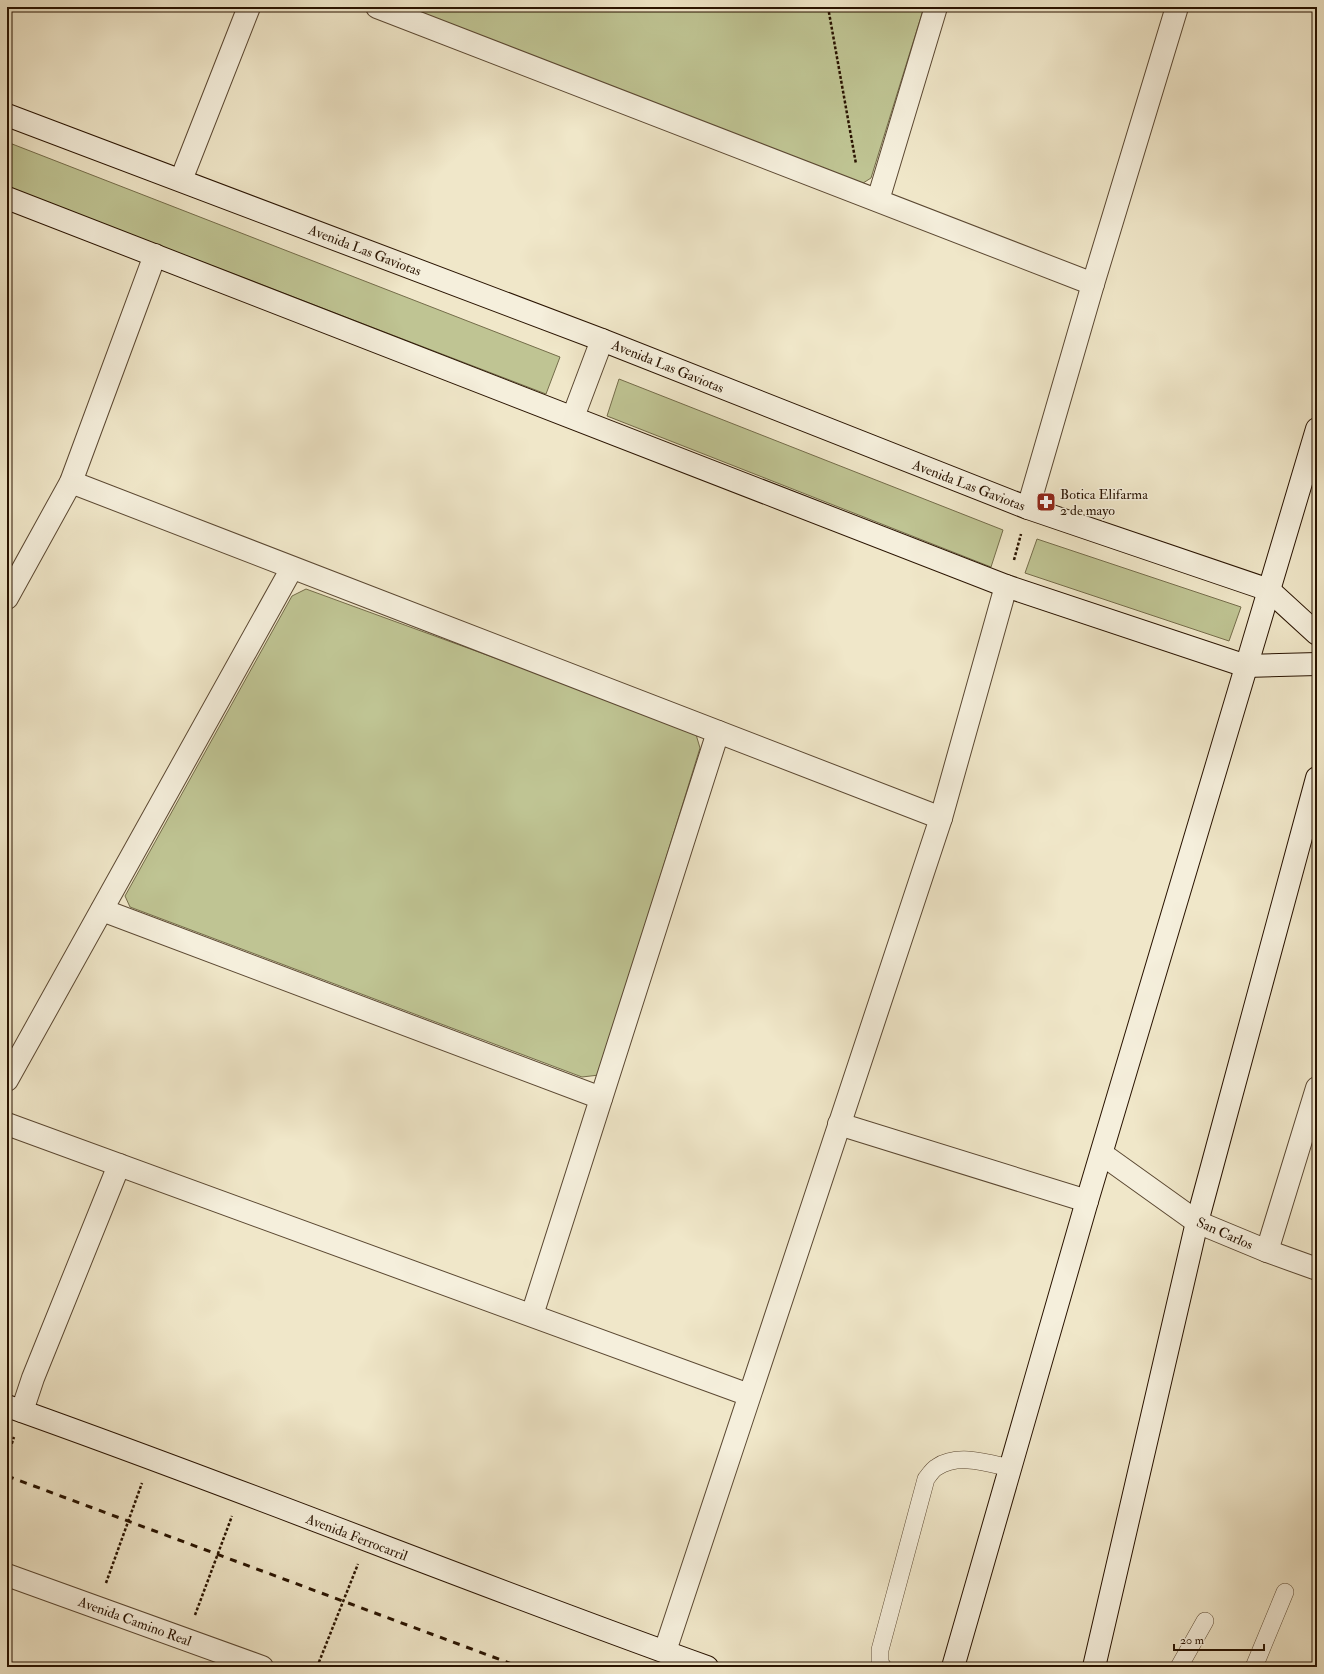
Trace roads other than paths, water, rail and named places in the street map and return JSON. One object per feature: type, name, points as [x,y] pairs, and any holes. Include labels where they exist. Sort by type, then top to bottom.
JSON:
[{"type":"street","points":[[181,180],[249,7]]},
{"type":"street","points":[[377,7],[1093,284]]},
{"type":"street","points":[[878,200],[936,7]]},
{"type":"street","points":[[1028,508],[1093,284],[1177,7]]},
{"type":"street","name":"Avenida Las Gaviotas","points":[[7,115],[602,340],[1028,508],[1269,590],[1317,634]]},
{"type":"street","points":[[7,198],[1006,586],[1246,666],[1317,664]]},
{"type":"street","points":[[7,598],[71,482],[156,255]]},
{"type":"street","points":[[573,417],[602,340]]},
{"type":"street","points":[[954,1667],[1088,1201],[1317,429]]},
{"type":"street","points":[[71,482],[940,818]]},
{"type":"street","points":[[7,1080],[292,568]]},
{"type":"street","points":[[665,1652],[940,818],[1006,586]]},
{"type":"street","points":[[532,1315],[718,732]]},
{"type":"street","points":[[1094,1667],[1197,1222],[1317,778]]},
{"type":"street","points":[[102,910],[601,1098]]},
{"type":"street","points":[[1267,1251],[1317,1088]]},
{"type":"street","points":[[7,1124],[750,1395]]},
{"type":"street","points":[[839,1124],[1088,1201]]},
{"type":"street","name":"San Carlos","points":[[1102,1154],[1197,1222],[1267,1251],[1317,1269]]},
{"type":"street","points":[[14,1409],[33,1378],[119,1165]]},
{"type":"street","name":"Avenida Ferrocarril","points":[[14,1409],[151,1458],[367,1541],[707,1667]]},
{"type":"street","name":"Avenida Camino Real","points":[[7,1574],[262,1667]]},
{"type":"lane","points":[[883,1667],[880,1663],[880,1650],[926,1479],[936,1467],[952,1460],[976,1460],[1010,1468]]},
{"type":"lane","points":[[1254,1667],[1285,1592]]},
{"type":"lane","points":[[1179,1667],[1205,1621]]},
{"type":"railway","points":[[7,1476],[520,1667]]},
{"type":"place","name":"Botica Elifarma 2 de mayo","points":[[1046,502]]}]
